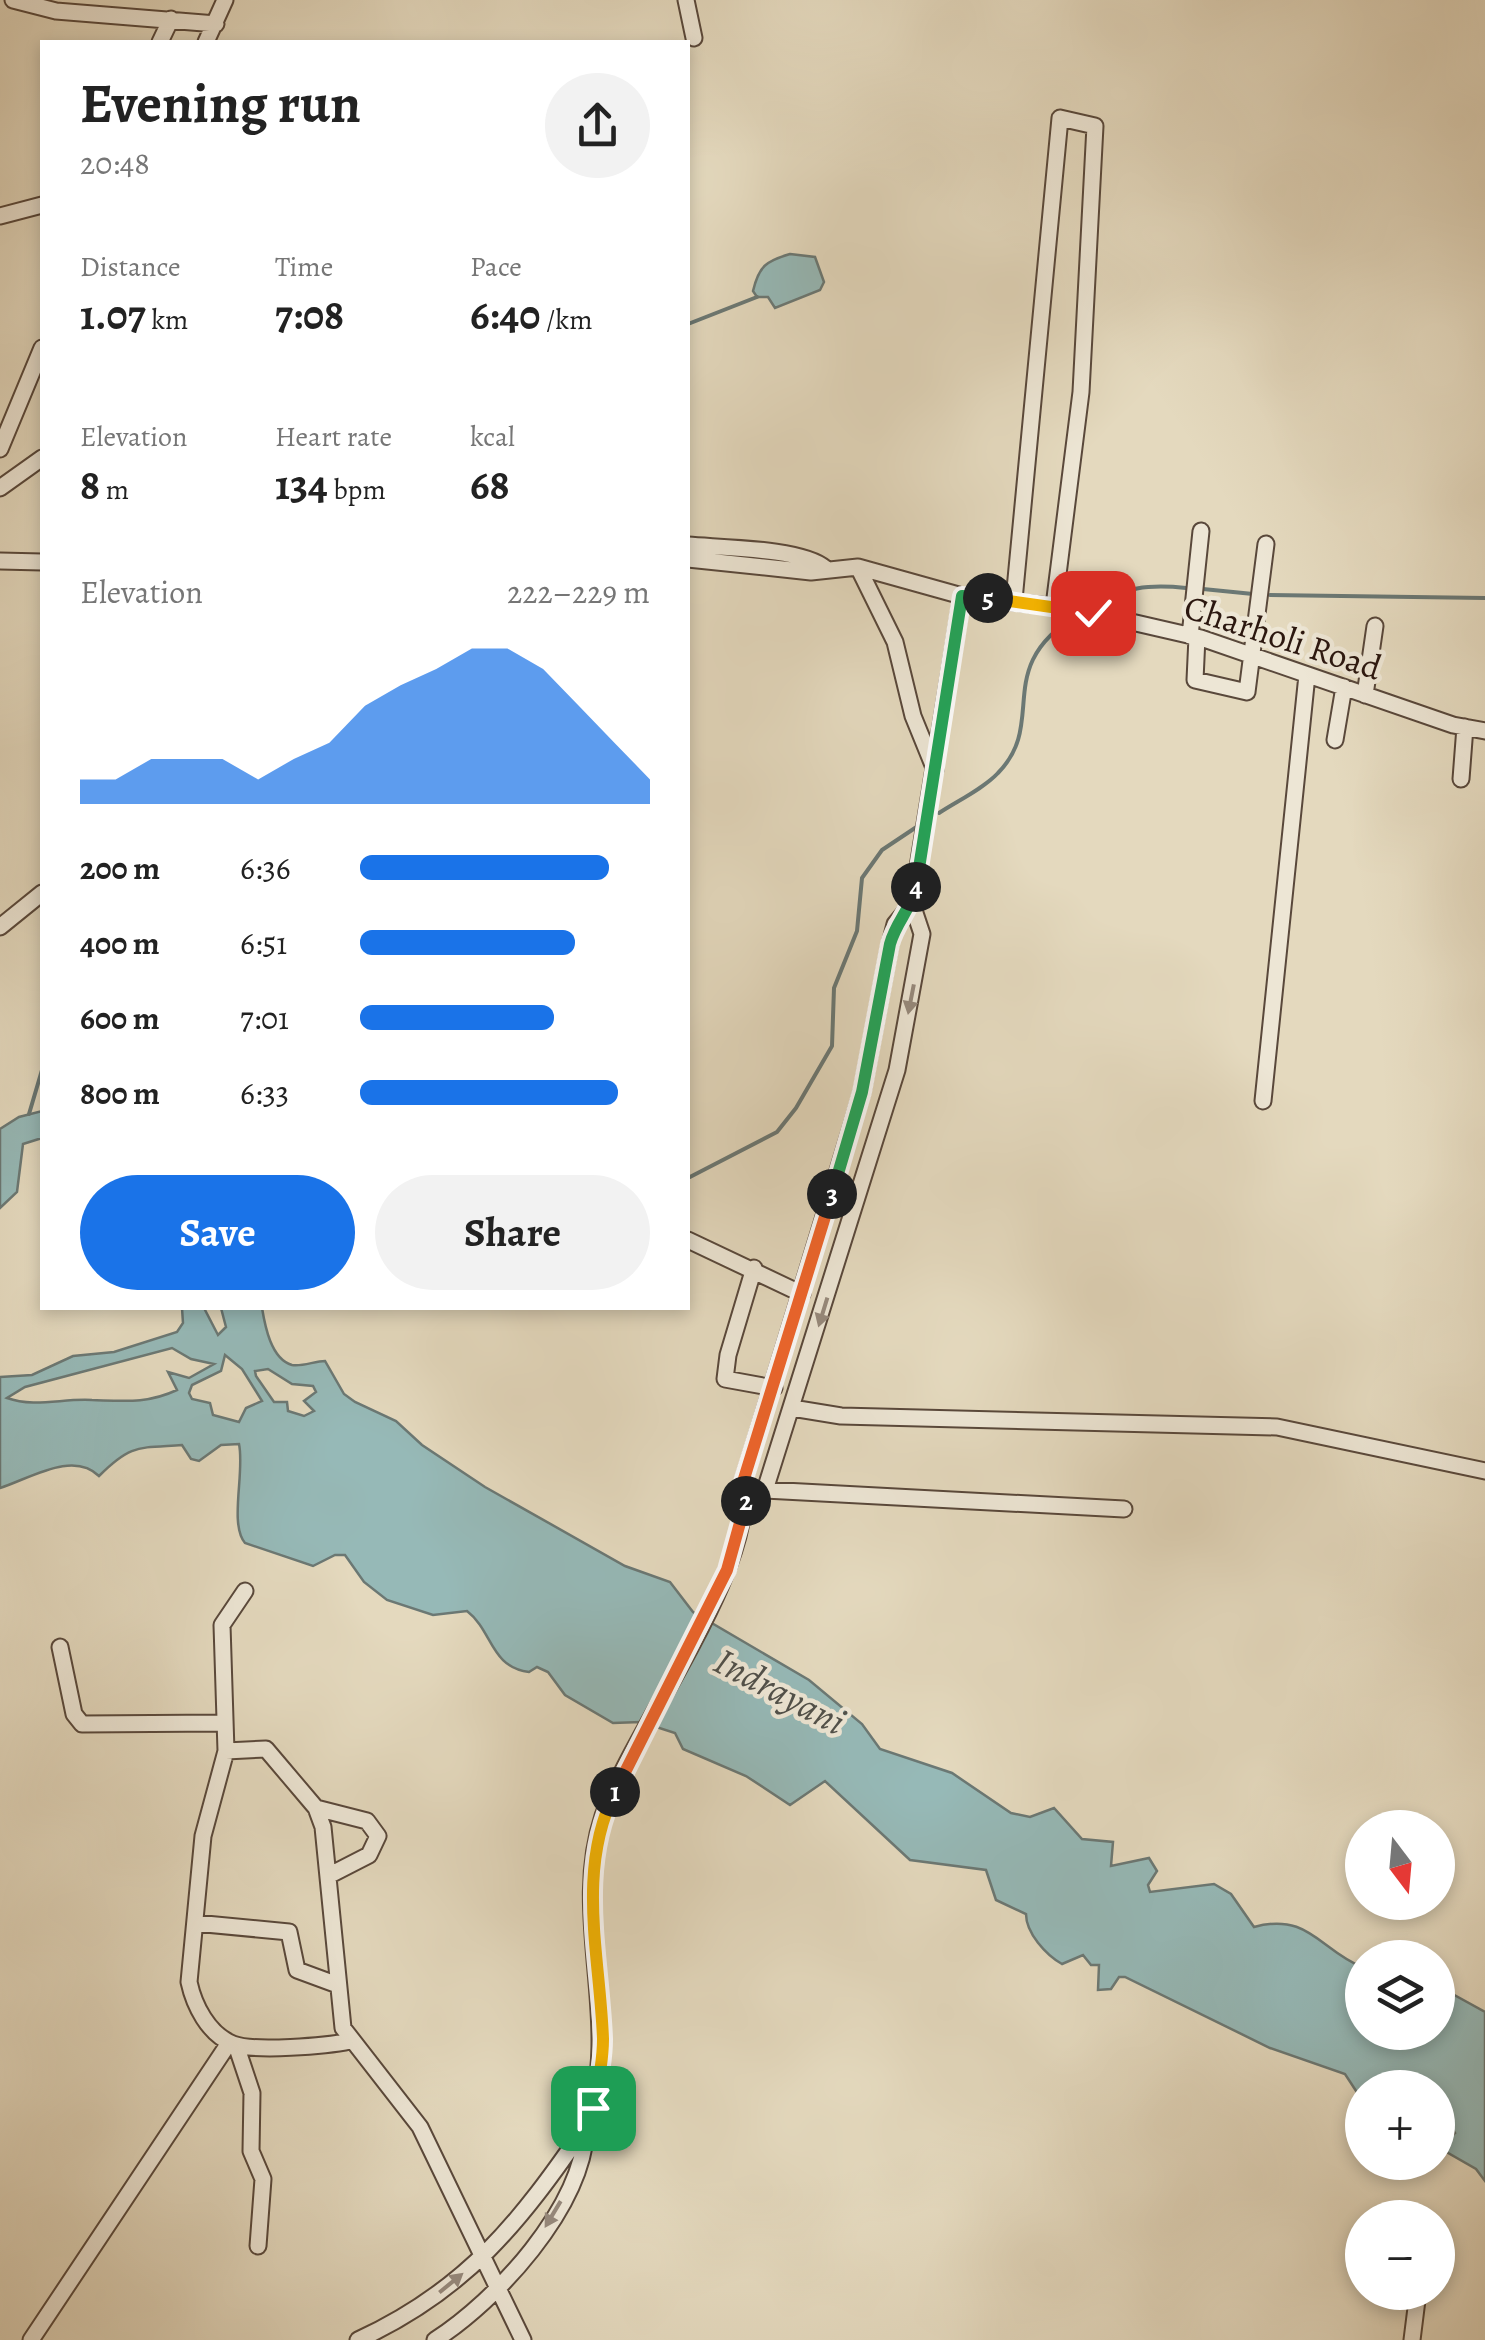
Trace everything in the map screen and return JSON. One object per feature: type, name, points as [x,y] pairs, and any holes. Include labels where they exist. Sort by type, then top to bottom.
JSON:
[{"type":"street","points":[[13,0],[56,11],[216,24]]},
{"type":"street","points":[[207,40],[225,0]]},
{"type":"street","points":[[686,0],[694,38]]},
{"type":"street","points":[[161,40],[171,19]]},
{"type":"street","points":[[1014,600],[1060,118],[1095,126],[1080,392],[1054,606]]},
{"type":"street","points":[[0,216],[40,205]]},
{"type":"street","points":[[0,449],[40,353]]},
{"type":"street","points":[[0,488],[40,459]]},
{"type":"street","points":[[1201,531],[1193,674],[1201,682],[1246,692],[1254,656],[1266,544]]},
{"type":"street","name":"Charholi Road","points":[[690,545],[804,558],[825,568]]},
{"type":"street","name":"Charholi Road","points":[[690,559],[811,572],[858,568],[962,596],[1075,609],[1193,636],[1485,731]]},
{"type":"street","points":[[0,562],[40,562]]},
{"type":"street","points":[[858,568],[894,642],[918,732],[935,770]]},
{"type":"street","points":[[746,1506],[765,1490],[896,1070],[922,934],[912,904],[962,596]]},
{"type":"street","points":[[1365,695],[1375,626]]},
{"type":"street","points":[[1263,1100],[1307,675]]},
{"type":"street","points":[[1335,740],[1344,687]]},
{"type":"street","points":[[1460,779],[1465,727]]},
{"type":"street","points":[[0,927],[40,895]]},
{"type":"street","points":[[435,2340],[498,2292],[566,2192],[581,2162],[603,2042],[591,1896],[603,1817],[727,1570],[746,1506],[743,1482],[862,1092],[890,944],[896,924],[912,904]]},
{"type":"street","points":[[690,1241],[802,1294]]},
{"type":"street","points":[[754,1268],[725,1379],[774,1388]]},
{"type":"street","points":[[792,1408],[841,1416],[1277,1426],[1485,1470]]},
{"type":"street","points":[[765,1490],[1124,1509]]},
{"type":"street","points":[[245,1591],[238,1606],[223,1621],[222,1723],[226,1750],[203,1836],[189,1982],[198,2012],[233,2044],[252,2093],[251,2151],[263,2179],[258,2246]]},
{"type":"street","points":[[60,1647],[74,1714],[82,1724],[222,1723]]},
{"type":"street","points":[[226,1750],[266,1749],[316,1808],[330,1875],[336,1984],[343,2028],[350,2041],[382,2073],[420,2128],[523,2340]]},
{"type":"street","points":[[316,1808],[367,1821],[378,1836],[369,1855],[330,1875]]},
{"type":"street","points":[[195,1923],[289,1932],[297,1970],[336,1984]]},
{"type":"street","points":[[233,2044],[350,2041]]},
{"type":"street","points":[[31,2340],[233,2044]]},
{"type":"street","points":[[358,2340],[411,2312],[482,2258],[529,2209],[586,2126]]},
{"type":"street","points":[[1412,2340],[1416,2310]]},
{"type":"water","points":[[790,254],[815,257],[824,282],[820,290],[775,308],[768,297],[757,297],[753,291],[755,283],[765,266]]},
{"type":"water","points":[[40,1112],[40,1139],[23,1144],[17,1192],[0,1208],[0,1129],[19,1117]]},
{"type":"water","name":"Indrayani","points":[[182,1310],[205,1310],[218,1335],[226,1327],[222,1310],[262,1310],[270,1341],[285,1362],[296,1365],[325,1361],[344,1394],[396,1421],[422,1445],[485,1487],[625,1566],[670,1582],[693,1612],[809,1680],[862,1724],[880,1749],[952,1773],[1011,1813],[1030,1817],[1054,1808],[1082,1839],[1113,1842],[1111,1866],[1149,1858],[1157,1871],[1148,1885],[1150,1892],[1214,1884],[1231,1894],[1254,1927],[1288,1925],[1312,1935],[1345,1958],[1345,2050],[1455,2050],[1455,1995],[1485,2012],[1485,2181],[1476,2169],[1455,2157],[1455,2070],[1345,2070],[1345,2074],[1270,2048],[1125,1977],[1119,1977],[1111,1989],[1098,1990],[1099,1965],[1091,1965],[1083,1955],[1062,1964],[1050,1955],[1033,1936],[1026,1914],[996,1900],[986,1870],[910,1860],[825,1781],[790,1805],[746,1776],[683,1749],[675,1733],[641,1722],[613,1723],[565,1695],[548,1672],[537,1667],[529,1672],[516,1669],[499,1656],[467,1611],[433,1615],[387,1600],[364,1582],[345,1555],[335,1555],[313,1566],[245,1543],[238,1523],[239,1444],[221,1445],[199,1461],[191,1459],[182,1445],[145,1448],[119,1458],[99,1476],[88,1469],[64,1466],[0,1488],[0,1377],[32,1375],[73,1356],[114,1352],[177,1332],[183,1323]],"holes":[[[172,1348],[191,1359],[214,1364],[189,1378],[168,1372],[177,1390],[145,1400],[39,1402],[7,1398],[25,1387]],[[225,1355],[242,1369],[262,1401],[246,1408],[239,1422],[213,1415],[210,1403],[192,1399],[192,1385],[221,1371]],[[268,1369],[292,1384],[313,1386],[316,1392],[304,1401],[314,1411],[304,1416],[288,1411],[287,1402],[274,1402],[255,1371]]]},
{"type":"waterway","points":[[690,323],[757,297]]},
{"type":"waterway","points":[[1091,607],[1137,588],[1186,588]]},
{"type":"waterway","points":[[1203,589],[1253,594]]},
{"type":"waterway","points":[[1270,595],[1485,598]]},
{"type":"waterway","points":[[939,813],[998,773],[1020,734],[1024,694],[1036,654],[1052,634],[1079,614]]},
{"type":"waterway","points":[[690,1177],[777,1132],[796,1108],[832,1046],[834,988],[857,931],[862,878],[882,850],[918,826]]},
{"type":"waterway","points":[[29,1114],[40,1077]]},
{"type":"route","points":[[593,2108],[603,2042],[591,1896],[603,1817],[727,1570],[746,1506],[743,1482],[862,1092],[890,944],[896,924],[912,904],[929,819],[962,596],[1093,613]]}]
